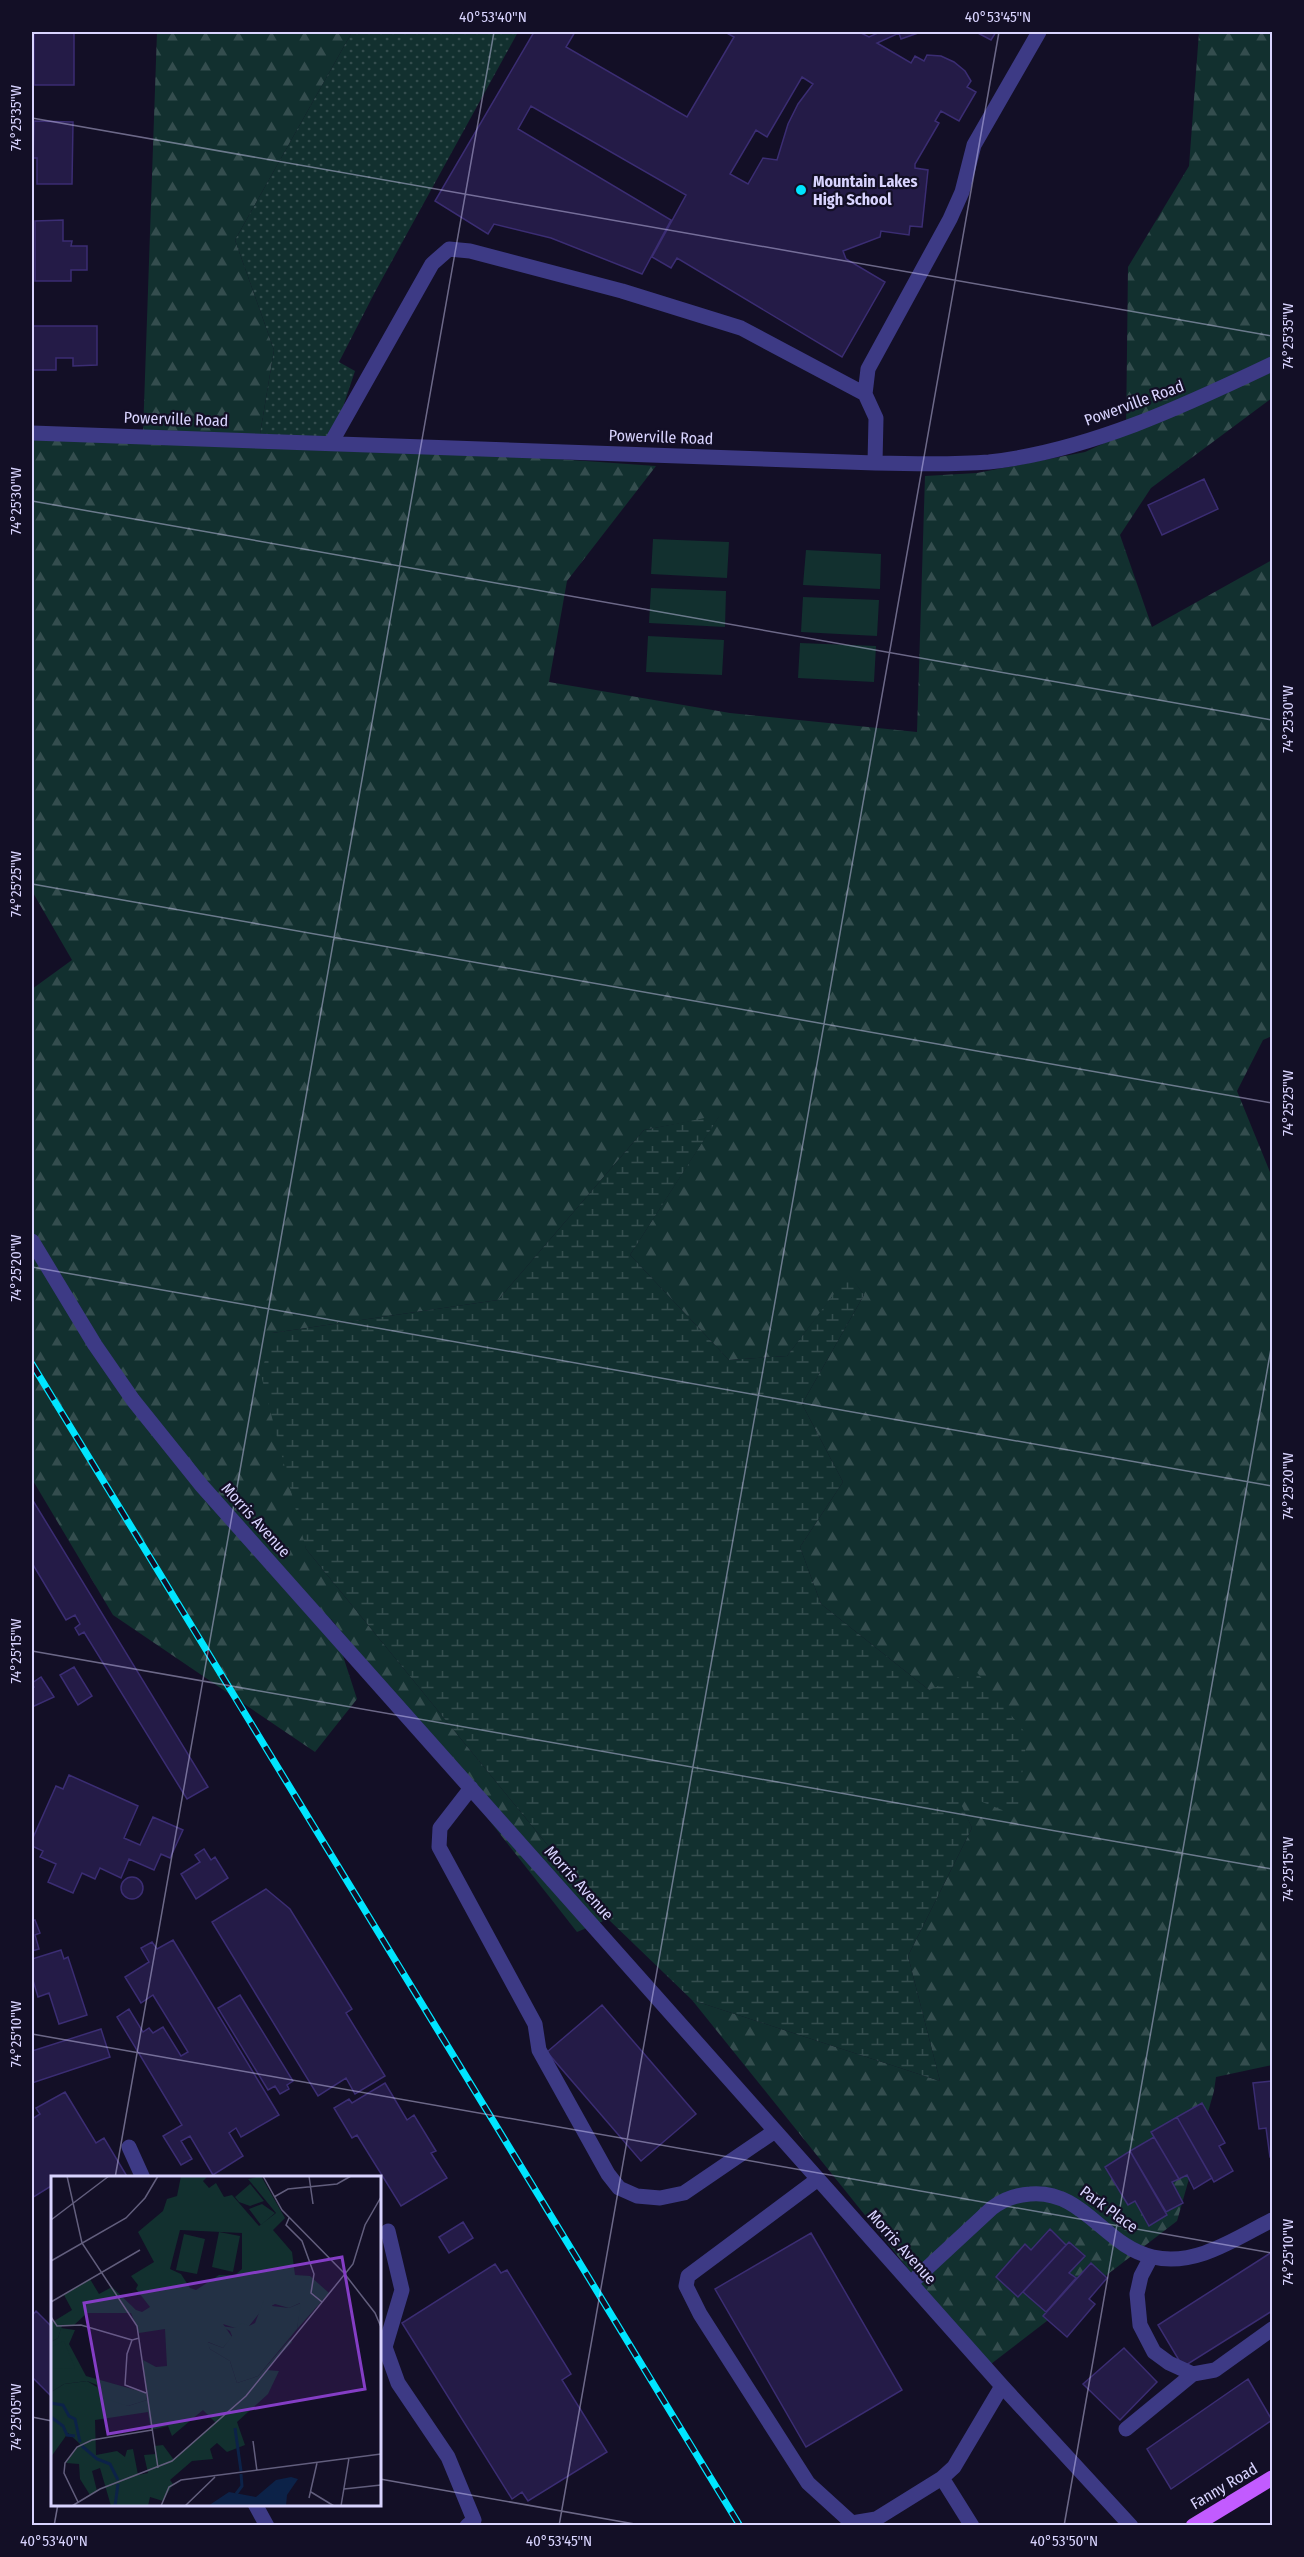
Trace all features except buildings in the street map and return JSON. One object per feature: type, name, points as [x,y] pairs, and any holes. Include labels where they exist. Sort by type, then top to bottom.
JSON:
[{"type":"main road","name":"Fanny Road","points":[[1193,2526],[1272,2478]]},
{"type":"street","points":[[875,463],[876,418],[865,394],[868,369],[950,219],[962,192],[974,145],[1040,32]]},
{"type":"street","points":[[331,443],[432,264],[449,249],[470,251],[622,291],[741,328],[865,394]]},
{"type":"street","name":"Powerville Road","points":[[32,433],[875,463],[990,462],[1048,450],[1110,432],[1184,406],[1272,364]]},
{"type":"street","name":"Morris Avenue","points":[[32,1241],[95,1346],[133,1400],[202,1486],[1002,2386],[1131,2526]]},
{"type":"street","points":[[471,1788],[440,1828],[439,1847],[534,2024],[539,2050],[608,2174],[619,2188],[636,2196],[660,2198],[684,2193],[775,2131]]},
{"type":"street","points":[[129,2147],[142,2176]]},
{"type":"street","points":[[818,2180],[688,2276],[687,2286],[700,2314],[808,2482],[853,2524],[876,2519],[942,2478],[954,2467],[1002,2386]]},
{"type":"street","name":"Park Place","points":[[911,2283],[992,2208],[1017,2195],[1048,2194],[1068,2200],[1122,2241],[1151,2256],[1177,2258],[1206,2253],[1272,2220]]},
{"type":"street","points":[[388,2230],[402,2290],[385,2347],[399,2383],[448,2457],[474,2520],[467,2526]]},
{"type":"street","points":[[1151,2256],[1141,2276],[1137,2294],[1140,2325],[1154,2352],[1169,2364],[1192,2374]]},
{"type":"street","points":[[1126,2429],[1192,2374],[1215,2370],[1272,2329]]},
{"type":"street","points":[[942,2478],[972,2526]]},
{"type":"street","points":[[256,2506],[267,2526]]},
{"type":"green space","points":[[157,32],[352,32],[235,240],[274,350],[259,440],[656,466],[567,581],[549,682],[730,713],[917,732],[925,476],[977,473],[1085,452],[1126,433],[1128,267],[1189,166],[1199,32],[1272,32],[1272,398],[1151,488],[1120,535],[1152,627],[1272,560],[1272,1036],[1263,1040],[1237,1091],[1272,1177],[1272,2065],[1216,2077],[1177,2221],[987,2367],[692,2000],[940,2081],[908,1956],[972,1828],[954,1791],[929,1690],[821,1604],[800,1547],[843,1482],[802,1404],[864,1295],[849,1275],[787,1356],[729,1360],[630,1255],[719,1116],[644,1130],[498,1300],[272,1333],[306,1549],[608,1919],[577,1932],[331,1619],[357,1699],[315,1752],[113,1615],[32,1479],[32,989],[72,960],[32,891],[32,430],[143,434]]},
{"type":"green space","points":[[352,32],[518,32],[376,290],[339,362],[355,371],[331,443],[259,440],[274,350],[235,240]]},
{"type":"green space","points":[[653,539],[729,542],[727,578],[651,574]]},
{"type":"green space","points":[[806,550],[881,554],[880,589],[803,585]]},
{"type":"green space","points":[[651,588],[726,591],[725,627],[649,623]]},
{"type":"green space","points":[[803,597],[879,600],[877,636],[801,632]]},
{"type":"green space","points":[[648,636],[724,640],[722,675],[646,672]]},
{"type":"green space","points":[[800,643],[876,646],[874,682],[798,678]]},
{"type":"green space","points":[[720,1115],[630,1255],[729,1360],[787,1356],[849,1274],[864,1295],[802,1404],[843,1482],[800,1547],[821,1604],[929,1690],[975,1670],[1027,1735],[1017,1816],[955,1791],[972,1828],[908,1956],[940,2081],[692,2000],[608,1919],[306,1549],[261,1375],[272,1333],[498,1300],[644,1130]]},
{"type":"railway","points":[[32,1364],[740,2526]]},
{"type":"place","name":"Mountain Lakes High School","points":[[801,190]]}]
